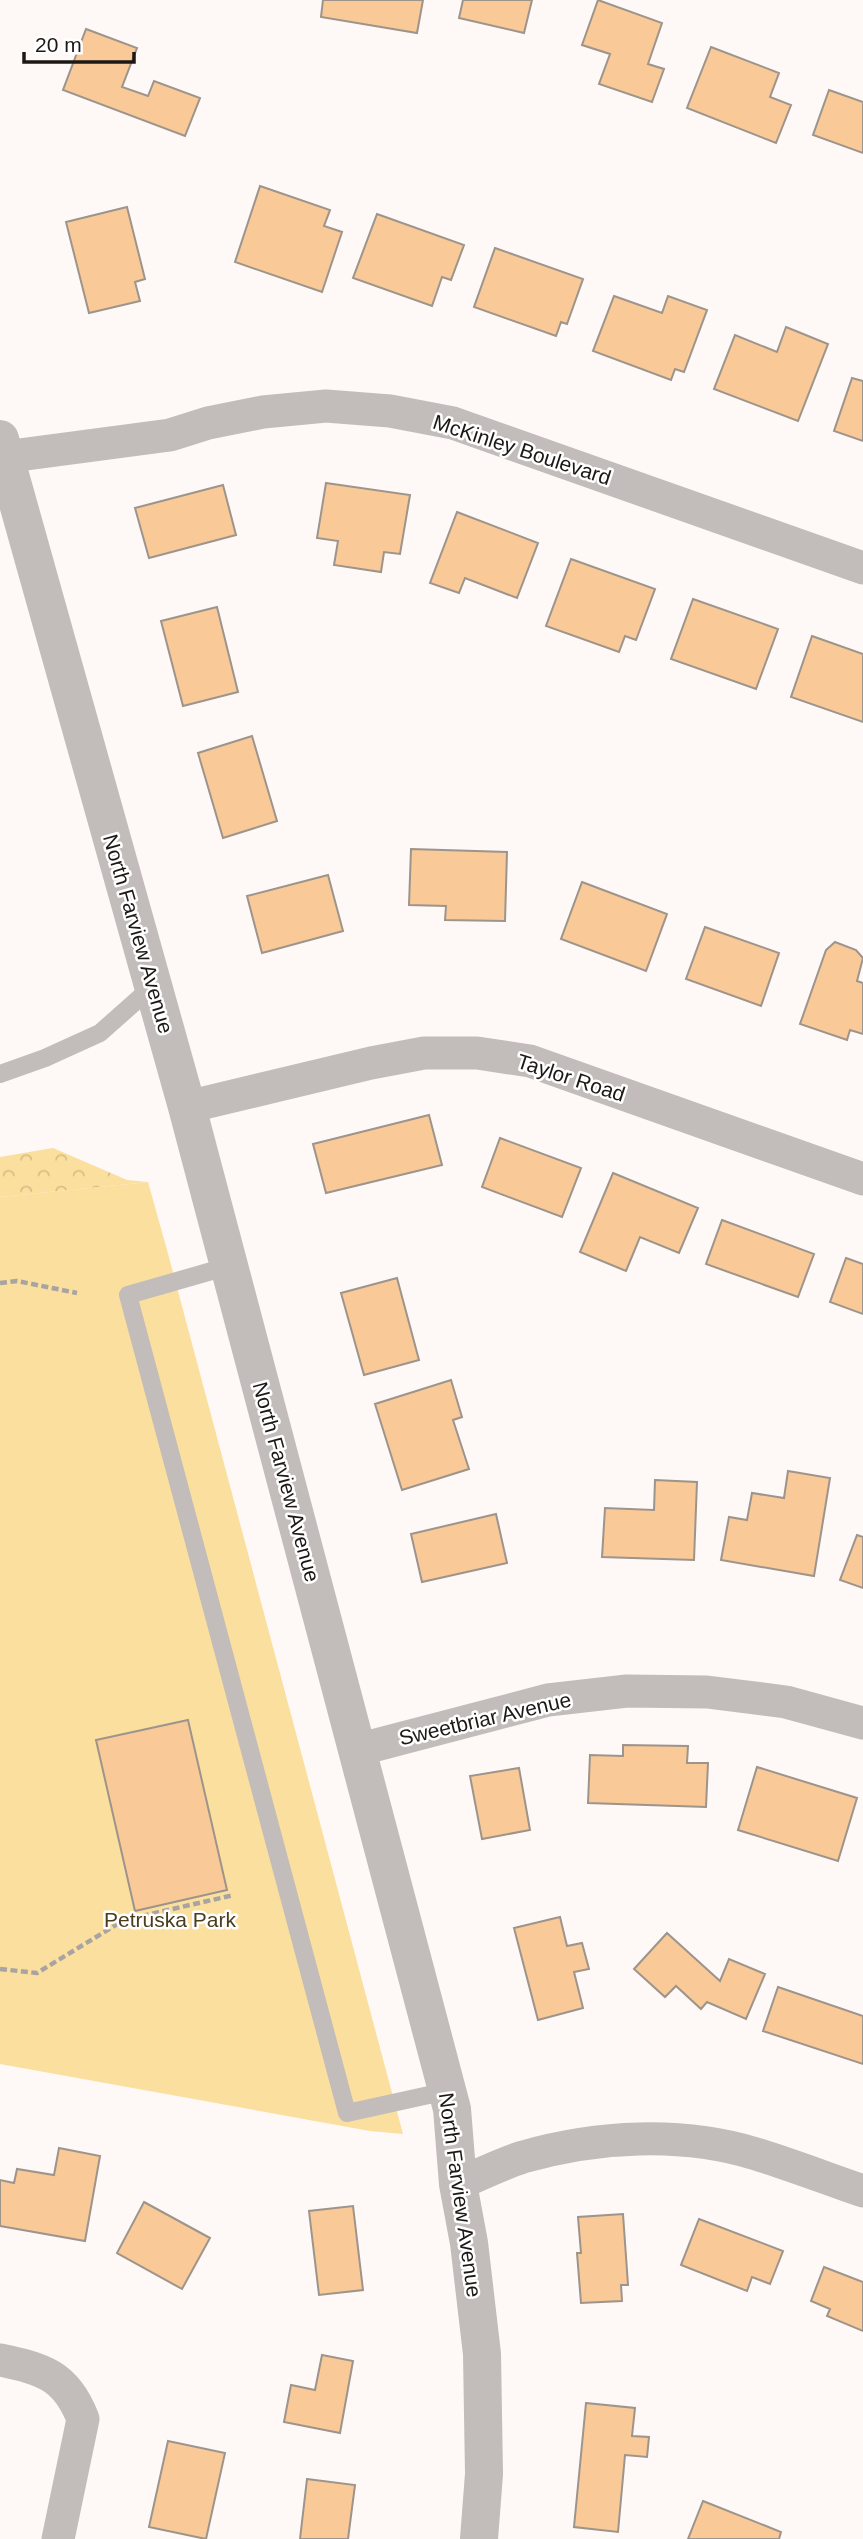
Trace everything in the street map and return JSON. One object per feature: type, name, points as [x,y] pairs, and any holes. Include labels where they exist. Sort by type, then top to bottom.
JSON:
[{"type":"street","name":"McKinley Boulevard","points":[[2,448],[170,435],[208,423],[263,412],[326,406],[390,411],[453,423],[863,568]]},
{"type":"street","name":"North Farview Avenue","points":[[2,448],[187,1107],[452,2109],[458,2184],[469,2243],[482,2354],[484,2474],[479,2539]]},
{"type":"street","name":"Taylor Road","points":[[187,1107],[424,1053],[477,1053],[530,1061],[863,1180]]},
{"type":"street","name":"Sweetbriar Avenue","points":[[357,1750],[548,1700],[627,1691],[707,1692],[786,1702],[863,1723]]},
{"type":"street","points":[[458,2184],[521,2158],[576,2144],[634,2138],[698,2141],[754,2153],[863,2191]]},
{"type":"street","points":[[0,2360],[37,2368],[60,2381],[76,2402],[83,2419],[58,2539]]},
{"type":"lane","points":[[0,1074],[100,1034],[153,986]]},
{"type":"lane","points":[[229,1266],[128,1295],[347,2113],[447,2091]]},
{"type":"path","points":[[0,1283],[17,1282],[77,1293]]},
{"type":"path","points":[[0,1969],[37,1973],[124,1920],[234,1895]]},
{"type":"green space","points":[[53,1148],[127,1180],[148,1182],[0,1197],[0,1157]]},
{"type":"green space","name":"Petruska Park","points":[[148,1182],[403,2134],[370,2131],[0,2064],[0,1197]]},
{"type":"building","points":[[323,0],[423,0],[417,33],[321,17]]},
{"type":"building","points":[[463,0],[532,0],[524,33],[459,18]]},
{"type":"building","points":[[598,0],[662,23],[648,64],[664,69],[652,102],[599,84],[610,54],[582,45]]},
{"type":"building","points":[[86,29],[137,48],[122,87],[148,96],[154,81],[200,98],[185,136],[63,90]]},
{"type":"building","points":[[711,47],[779,73],[770,97],[791,105],[776,143],[687,108]]},
{"type":"building","points":[[829,90],[863,102],[863,153],[813,135]]},
{"type":"building","points":[[260,186],[330,210],[324,226],[342,232],[322,292],[235,262]]},
{"type":"building","points":[[127,207],[145,279],[135,282],[140,301],[89,313],[66,222]]},
{"type":"building","points":[[377,214],[464,245],[451,280],[442,277],[432,306],[353,278]]},
{"type":"building","points":[[495,248],[583,279],[567,324],[561,322],[556,336],[474,307]]},
{"type":"building","points":[[614,296],[662,313],[668,296],[707,310],[684,372],[675,369],[671,380],[593,351]]},
{"type":"building","points":[[786,327],[828,344],[798,421],[714,389],[735,335],[777,352]]},
{"type":"building","points":[[852,378],[863,381],[863,441],[834,431]]},
{"type":"building","points":[[326,483],[410,495],[400,554],[384,552],[381,572],[334,565],[338,541],[317,538]]},
{"type":"building","points":[[223,485],[236,535],[149,558],[135,508]]},
{"type":"building","points":[[457,512],[538,543],[517,598],[465,578],[459,593],[430,583]]},
{"type":"building","points":[[571,559],[655,589],[636,640],[625,636],[619,652],[546,626]]},
{"type":"building","points":[[693,599],[778,629],[756,689],[671,659]]},
{"type":"building","points":[[217,607],[238,692],[183,706],[161,621]]},
{"type":"building","points":[[812,636],[863,654],[863,722],[791,697]]},
{"type":"building","points":[[252,736],[277,821],[223,838],[198,753]]},
{"type":"building","points":[[411,849],[507,852],[505,921],[445,920],[446,906],[409,905]]},
{"type":"building","points":[[328,875],[343,931],[262,953],[247,896]]},
{"type":"building","points":[[582,882],[667,914],[646,971],[561,939]]},
{"type":"building","points":[[705,927],[779,953],[761,1006],[686,979]]},
{"type":"building","points":[[835,942],[856,950],[863,958],[857,981],[863,983],[863,1034],[850,1030],[847,1040],[800,1024],[826,950]]},
{"type":"building","points":[[429,1115],[442,1165],[326,1193],[313,1144]]},
{"type":"building","points":[[500,1138],[581,1168],[562,1217],[482,1187]]},
{"type":"building","points":[[613,1173],[698,1208],[679,1253],[640,1237],[626,1271],[580,1252]]},
{"type":"building","points":[[722,1220],[814,1254],[798,1297],[706,1264]]},
{"type":"building","points":[[846,1258],[863,1264],[863,1314],[830,1302]]},
{"type":"building","points":[[397,1278],[419,1360],[364,1375],[341,1293]]},
{"type":"building","points":[[451,1380],[462,1417],[453,1420],[469,1469],[402,1490],[375,1404]]},
{"type":"building","points":[[788,1471],[830,1478],[814,1576],[721,1560],[729,1517],[747,1520],[752,1493],[784,1498]]},
{"type":"building","points":[[655,1480],[697,1482],[694,1560],[602,1557],[605,1508],[654,1510]]},
{"type":"building","points":[[496,1514],[507,1563],[422,1582],[411,1534]]},
{"type":"building","points":[[857,1535],[863,1537],[863,1588],[840,1580]]},
{"type":"building","points":[[188,1720],[227,1890],[135,1911],[96,1740]]},
{"type":"building","points":[[623,1745],[688,1746],[687,1763],[708,1763],[706,1807],[588,1803],[590,1755],[623,1756]]},
{"type":"building","points":[[757,1767],[857,1798],[838,1861],[738,1830]]},
{"type":"building","points":[[519,1768],[530,1830],[482,1839],[470,1776]]},
{"type":"building","points":[[560,1917],[567,1946],[582,1943],[589,1969],[574,1972],[583,2008],[538,2020],[514,1928]]},
{"type":"building","points":[[667,1933],[720,1981],[729,1959],[765,1974],[746,2019],[707,2002],[701,2009],[676,1986],[665,1997],[634,1969]]},
{"type":"building","points":[[778,1987],[863,2016],[863,2064],[763,2031]]},
{"type":"building","points":[[59,2148],[100,2156],[85,2241],[0,2226],[0,2180],[14,2183],[17,2169],[54,2175]]},
{"type":"building","points":[[144,2202],[210,2238],[182,2289],[117,2253]]},
{"type":"building","points":[[353,2206],[363,2290],[319,2295],[309,2211]]},
{"type":"building","points":[[623,2214],[628,2285],[621,2285],[622,2301],[581,2303],[577,2253],[581,2253],[578,2217]]},
{"type":"building","points":[[699,2219],[783,2251],[770,2284],[752,2277],[747,2291],[681,2265]]},
{"type":"building","points":[[824,2267],[863,2282],[863,2331],[827,2316],[830,2309],[811,2301]]},
{"type":"building","points":[[322,2355],[353,2361],[340,2433],[284,2422],[291,2385],[315,2390]]},
{"type":"building","points":[[586,2403],[635,2408],[632,2436],[649,2437],[647,2457],[625,2455],[618,2532],[574,2527]]},
{"type":"building","points":[[168,2441],[225,2453],[206,2539],[149,2527]]},
{"type":"building","points":[[307,2479],[355,2485],[348,2539],[300,2539]]},
{"type":"building","points":[[703,2501],[781,2532],[779,2539],[688,2539]]}]
